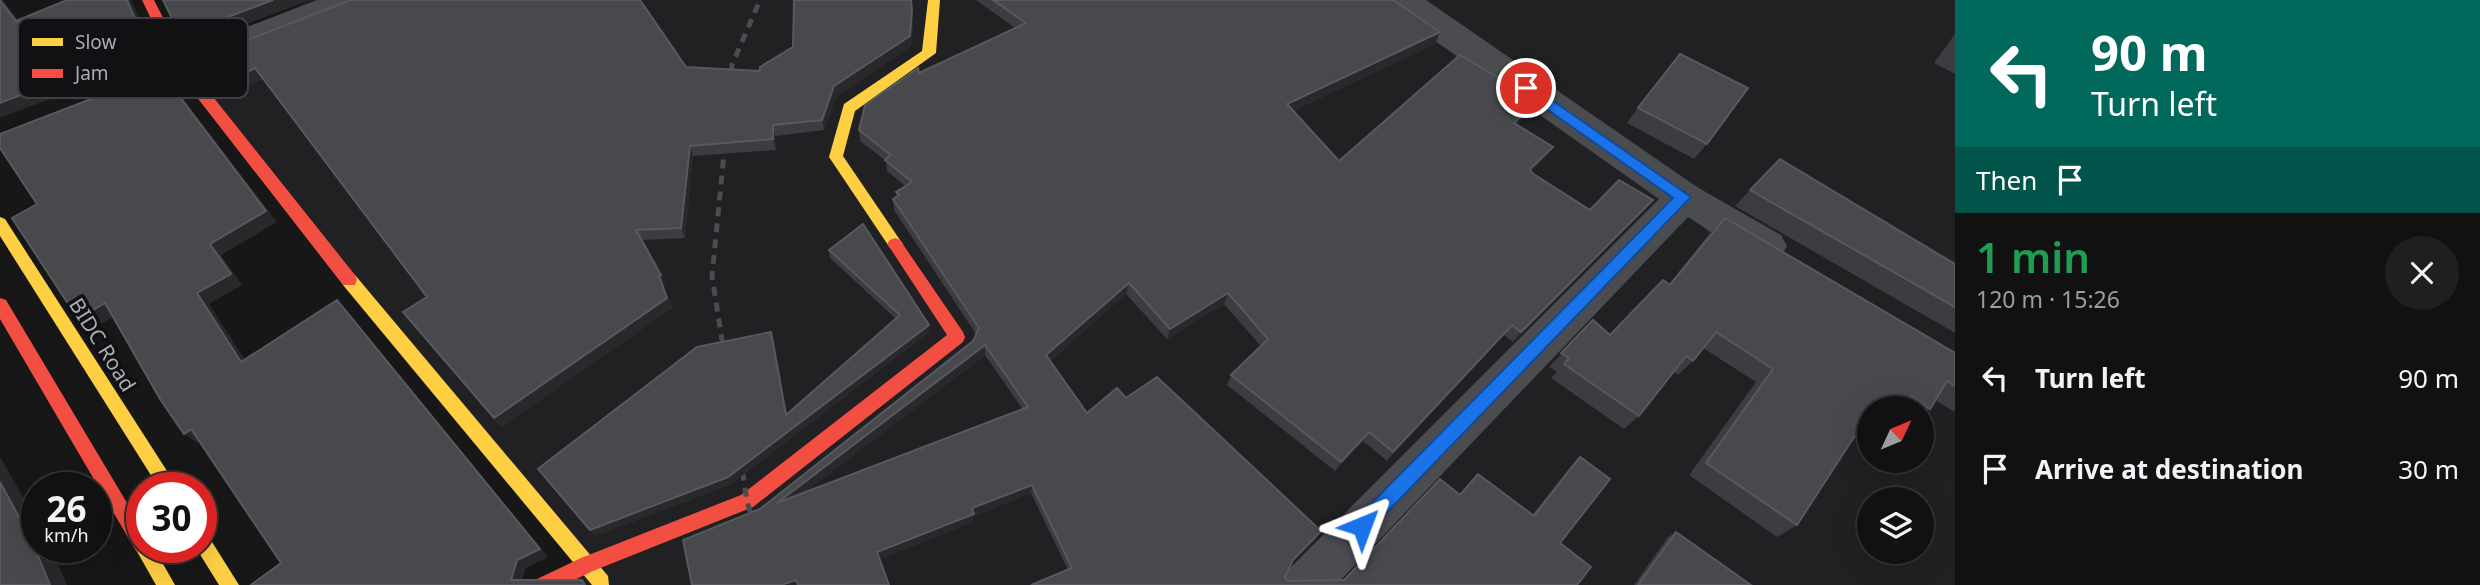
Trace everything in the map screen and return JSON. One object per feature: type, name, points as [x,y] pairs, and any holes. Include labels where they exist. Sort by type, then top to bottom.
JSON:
[{"type":"street","points":[[148,0],[157,18]]},
{"type":"street","points":[[248,39],[348,0]]},
{"type":"street","points":[[544,585],[587,564],[747,501],[957,337],[836,157],[849,108],[929,53],[934,0]]},
{"type":"street","points":[[1405,0],[1435,25],[1684,197],[1802,266]]},
{"type":"street","points":[[90,101],[98,98]]},
{"type":"street","points":[[205,98],[302,224],[604,585]]},
{"type":"street","points":[[1305,585],[1684,197]]},
{"type":"street","name":"BIDC Road","points":[[0,223],[159,472]]},
{"type":"street","points":[[0,305],[126,517]]},
{"type":"street","points":[[153,563],[166,585]]},
{"type":"street","points":[[216,563],[230,585]]},
{"type":"shaded area","points":[[309,0],[1955,0],[1955,585],[550,585],[586,564],[206,98],[248,98],[248,31]]},
{"type":"building","points":[[0,0],[18,20],[18,96],[0,103]]},
{"type":"building","points":[[67,0],[127,0],[135,18],[23,18]]},
{"type":"building","points":[[163,0],[273,0],[225,18],[172,18]]},
{"type":"building","points":[[351,0],[640,0],[686,67],[760,71],[760,67],[793,47],[794,0],[911,0],[912,10],[910,36],[834,86],[822,120],[773,125],[773,139],[690,146],[681,228],[636,230],[661,275],[659,276],[667,298],[494,418],[403,312],[427,297],[255,68],[248,72],[248,40]]},
{"type":"building","points":[[993,0],[1393,0],[1440,32],[1287,104],[1339,161],[1460,55],[1537,101],[1514,123],[1553,147],[1530,169],[1532,173],[1590,210],[1619,180],[1653,200],[1521,332],[1512,325],[1393,452],[1369,432],[1341,462],[1231,375],[1268,339],[1228,293],[1170,329],[1129,283],[1046,355],[1087,413],[1117,388],[1126,398],[1157,377],[1321,531],[1293,560],[1285,577],[1287,581],[1344,580],[1440,479],[1460,495],[1478,474],[1534,516],[1580,457],[1610,479],[1560,543],[1591,567],[1577,585],[1031,585],[1072,568],[1032,485],[972,508],[974,514],[877,552],[889,585],[798,585],[796,580],[781,585],[692,585],[683,540],[760,509],[973,341],[979,328],[893,199],[899,195],[896,192],[912,182],[885,160],[891,155],[859,130],[865,105],[918,68],[919,73],[1026,23]],"holes":[[[985,345],[1028,407],[777,503]]]},
{"type":"building","points":[[1680,54],[1748,88],[1707,144],[1638,108]]},
{"type":"building","points":[[93,98],[181,98],[266,211],[210,244],[231,274],[197,293],[241,362],[337,300],[540,549],[517,560],[511,580],[582,580],[585,585],[251,585],[281,563],[191,429],[184,434],[160,399],[105,303],[78,319],[12,218],[37,204],[0,148],[0,134]]},
{"type":"building","points":[[1780,159],[1955,264],[1955,307],[1750,190]]},
{"type":"building","points":[[1725,218],[1955,353],[1955,386],[1947,381],[1934,402],[1934,396],[1857,396],[1857,432],[1797,525],[1706,463],[1773,369],[1716,332],[1693,361],[1686,356],[1639,416],[1564,364],[1569,358],[1561,353],[1593,320],[1610,335],[1663,280],[1670,285]]},
{"type":"building","points":[[863,224],[929,325],[728,477],[590,530],[538,469],[697,347],[771,332],[786,415],[900,315],[829,250]]},
{"type":"building","points":[[0,482],[21,521],[21,563],[41,563],[50,585],[0,585]]},
{"type":"building","points":[[1676,532],[1751,585],[1638,585]]},
{"type":"railway","points":[[730,88],[732,65],[760,0]]},
{"type":"railway","points":[[725,359],[712,276],[726,133]]},
{"type":"railway","points":[[740,456],[747,501],[756,531]]},
{"type":"traffic: slow","points":[[895,244],[836,157],[849,108],[929,53],[934,0]]},
{"type":"traffic: slow","points":[[0,223],[159,472]]},
{"type":"traffic: slow","points":[[349,280],[601,582]]},
{"type":"traffic: slow","points":[[153,563],[166,585]]},
{"type":"traffic: slow","points":[[216,563],[230,585]]},
{"type":"traffic: jam","points":[[148,0],[157,18]]},
{"type":"traffic: jam","points":[[205,98],[349,280]]},
{"type":"traffic: jam","points":[[544,585],[587,564],[747,501],[957,337],[895,244]]},
{"type":"traffic: jam","points":[[0,305],[126,518]]},
{"type":"route","points":[[1362,526],[1684,197],[1526,88]]}]
